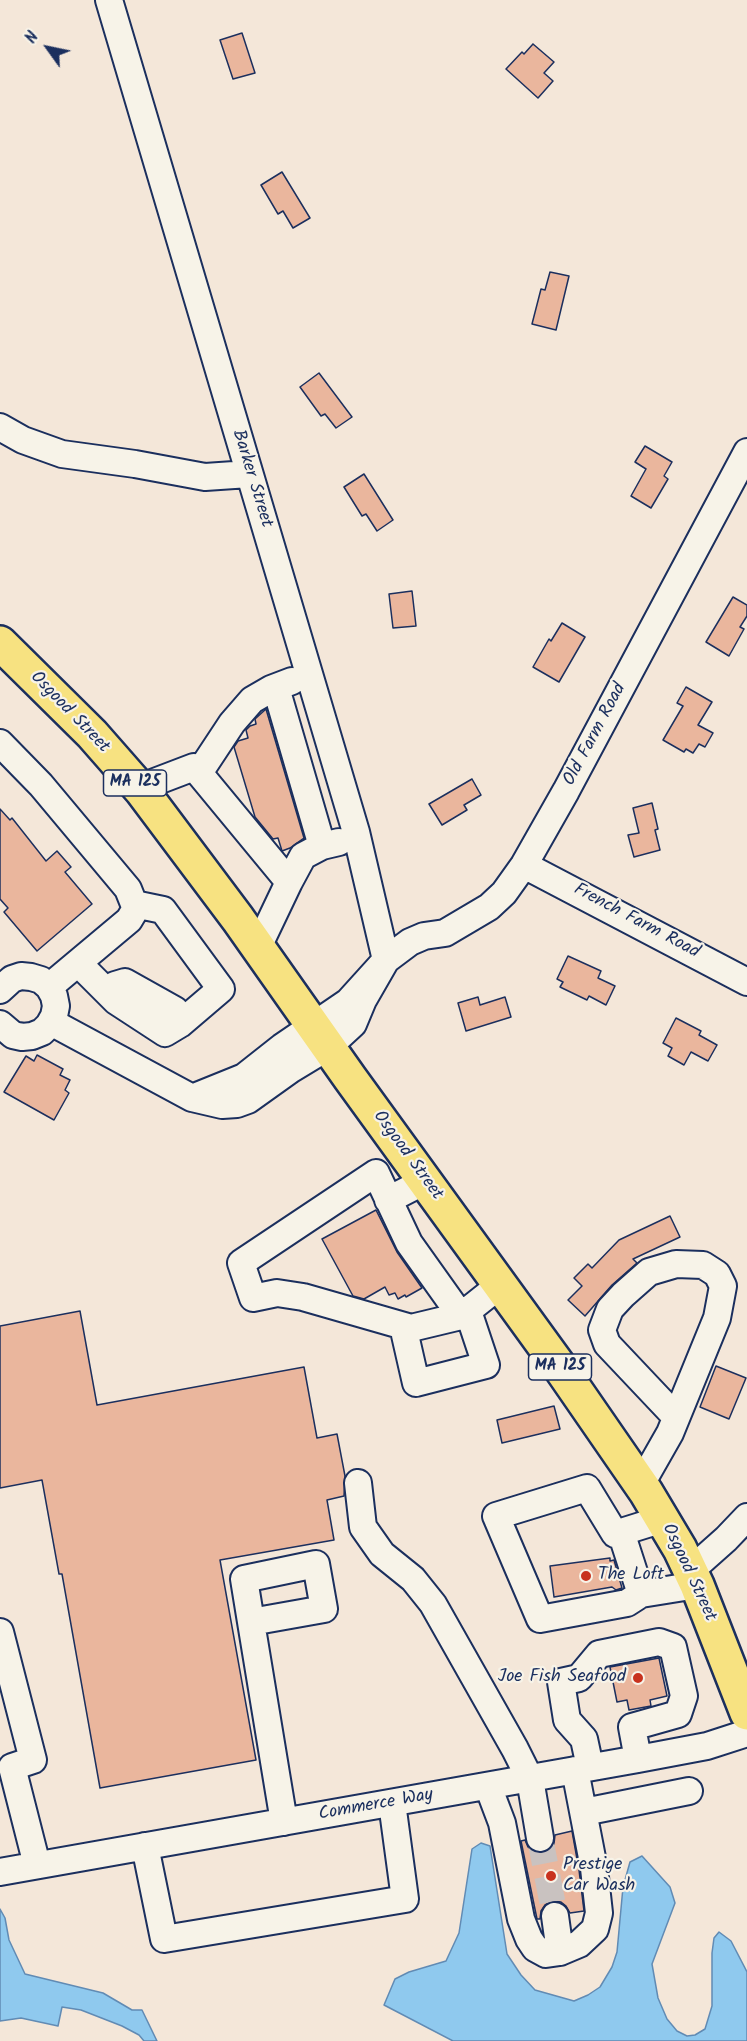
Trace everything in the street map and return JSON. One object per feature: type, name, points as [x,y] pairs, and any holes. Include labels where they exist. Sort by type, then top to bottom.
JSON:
[{"type":"highway","name":"Osgood Street","points":[[0,643],[92,734],[139,788],[258,947],[641,1484],[663,1519],[694,1578],[747,1713]]},
{"type":"street","name":"Barker Street","points":[[109,0],[357,837],[386,960]]},
{"type":"street","points":[[0,427],[23,440],[62,454],[205,477],[249,474]]},
{"type":"street","name":"Old Farm Road","points":[[386,960],[410,942],[424,936],[445,933],[489,907],[504,893],[524,865],[747,452]]},
{"type":"street","points":[[199,773],[232,723],[252,700],[309,675]]},
{"type":"street","points":[[276,688],[322,846]]},
{"type":"street","points":[[0,743],[40,785],[144,906],[202,981],[201,989],[195,996],[161,1018],[95,976]]},
{"type":"street","points":[[139,788],[194,767],[289,882]]},
{"type":"street","points":[[258,947],[303,856],[322,846],[357,837]]},
{"type":"street","name":"French Farm Road","points":[[524,865],[747,982]]},
{"type":"street","points":[[49,987],[95,976],[135,910],[144,906],[162,910],[221,989],[180,1024],[165,1033],[116,1001],[95,976]]},
{"type":"street","points":[[51,1022],[192,1098],[222,1105],[237,1104],[248,1100],[290,1070],[320,1037],[353,1024],[363,1000],[386,960]]},
{"type":"street","points":[[0,1024],[12,1035],[32,1036],[42,1032],[51,1022],[56,1006],[49,987],[32,976],[21,976],[2,983]]},
{"type":"street","points":[[403,1326],[416,1383],[486,1365],[465,1313],[409,1243],[376,1173],[241,1263],[253,1298],[277,1293],[303,1297],[411,1328],[465,1313],[500,1285]]},
{"type":"street","points":[[388,1200],[425,1180]]},
{"type":"street","points":[[641,1484],[670,1432],[717,1318],[723,1286],[717,1274],[704,1265],[676,1264],[649,1272],[623,1294],[610,1309],[602,1330],[607,1344],[676,1417]]},
{"type":"street","points":[[358,1483],[363,1527],[382,1554],[413,1579],[433,1604],[466,1659],[530,1779],[540,1838]]},
{"type":"street","points":[[663,1519],[615,1533],[587,1488],[496,1516],[540,1619],[627,1603],[641,1594],[694,1578],[747,1517]]},
{"type":"street","points":[[621,1532],[641,1594]]},
{"type":"street","points":[[251,1622],[284,1822]]},
{"type":"street","points":[[0,1632],[33,1760],[12,1767],[7,1772],[37,1865]]},
{"type":"street","points":[[488,1786],[502,1823],[521,1919],[529,1939],[535,1948],[546,1954],[560,1952],[579,1944],[595,1929],[599,1913],[585,1812],[584,1739],[567,1720],[561,1682],[579,1678],[599,1654],[659,1642],[673,1647],[684,1696],[678,1714],[632,1727],[638,1759]]},
{"type":"street","name":"Commerce Way","points":[[1,1872],[638,1759],[707,1746],[747,1733]]},
{"type":"street","points":[[585,1812],[689,1791]]},
{"type":"street","points":[[145,1846],[164,1939],[405,1899],[392,1803]]},
{"type":"street","points":[[555,1916],[560,1952]]},
{"type":"water","points":[[481,1843],[490,1846],[507,1954],[521,1975],[535,1990],[574,2001],[600,1987],[612,1967],[617,1952],[623,1887],[630,1862],[642,1856],[670,1887],[675,1903],[652,1964],[658,1998],[667,2019],[677,2031],[687,2036],[695,2035],[705,2029],[712,2006],[714,1938],[719,1932],[731,1941],[747,1972],[747,2041],[453,2041],[384,2005],[395,1979],[409,1972],[446,1961],[459,1933],[472,1849]]},
{"type":"water","points":[[0,1909],[5,1918],[9,1940],[25,1974],[103,1993],[132,2010],[142,2010],[157,2041],[144,2041],[139,2035],[122,2026],[81,2010],[62,2007],[58,2026],[21,2018],[0,2021]]},
{"type":"building","points":[[242,33],[255,73],[233,79],[220,40]]},
{"type":"building","points":[[533,44],[554,62],[544,73],[553,81],[538,98],[506,69]]},
{"type":"building","points":[[282,172],[310,218],[293,228],[283,211],[278,214],[261,185]]},
{"type":"building","points":[[550,272],[569,276],[556,330],[532,324],[541,289],[545,290]]},
{"type":"building","points":[[319,373],[352,417],[336,428],[325,414],[321,416],[300,387]]},
{"type":"building","points":[[645,446],[672,462],[664,476],[668,479],[651,508],[631,496],[646,469],[635,462]]},
{"type":"building","points":[[364,474],[393,520],[377,531],[366,514],[362,516],[344,487]]},
{"type":"building","points":[[412,591],[416,626],[393,628],[389,594]]},
{"type":"building","points":[[733,597],[747,605],[747,616],[740,627],[744,629],[729,656],[706,642]]},
{"type":"building","points":[[562,623],[585,637],[559,682],[533,667],[549,639],[551,641]]},
{"type":"building","points":[[686,687],[712,702],[698,725],[713,733],[705,747],[699,744],[693,753],[686,749],[684,752],[663,740],[683,706],[677,703]]},
{"type":"building","points":[[266,709],[304,838],[282,851],[278,838],[273,839],[255,817],[234,747],[238,741],[248,738],[246,730],[256,724],[255,719]]},
{"type":"building","points":[[472,779],[481,795],[464,805],[467,810],[442,825],[429,804]]},
{"type":"building","points":[[652,803],[660,850],[634,857],[628,835],[639,833],[633,808]]},
{"type":"building","points":[[0,809],[10,820],[12,818],[46,861],[57,851],[71,867],[65,872],[92,904],[37,951],[4,912],[8,908],[0,899]]},
{"type":"building","points":[[568,956],[601,971],[598,978],[615,986],[606,1005],[589,996],[587,1000],[560,987],[563,982],[557,979]]},
{"type":"building","points":[[478,997],[480,1005],[505,997],[511,1017],[466,1031],[458,1003]]},
{"type":"building","points":[[676,1018],[701,1031],[699,1035],[717,1045],[708,1061],[691,1052],[684,1065],[668,1056],[672,1048],[663,1043]]},
{"type":"building","points":[[37,1055],[63,1069],[60,1075],[70,1080],[65,1090],[69,1093],[54,1120],[4,1092],[26,1056],[34,1061]]},
{"type":"building","points":[[376,1210],[397,1252],[422,1288],[406,1297],[405,1295],[398,1299],[395,1293],[389,1295],[385,1287],[364,1299],[353,1296],[322,1239]]},
{"type":"building","points":[[670,1216],[680,1237],[633,1259],[637,1263],[612,1285],[585,1316],[568,1300],[582,1286],[574,1278],[588,1264],[592,1268],[619,1240]]},
{"type":"building","points":[[80,1311],[97,1405],[304,1367],[317,1438],[337,1434],[345,1476],[344,1496],[327,1500],[334,1540],[220,1560],[256,1760],[100,1788],[62,1574],[59,1574],[42,1480],[0,1488],[0,1326]]},
{"type":"building","points":[[716,1366],[746,1378],[729,1419],[700,1407]]},
{"type":"building","points":[[554,1406],[560,1429],[502,1443],[497,1420]]},
{"type":"building","name":"The Loft","points":[[610,1558],[610,1561],[614,1560],[622,1588],[616,1590],[612,1587],[554,1597],[550,1566]]},
{"type":"building","name":"Joe Fish Seafood","points":[[659,1658],[667,1696],[650,1700],[651,1706],[629,1710],[627,1700],[617,1702],[610,1667]]},
{"type":"building","name":"Prestige Car Wash","points":[[572,1831],[584,1911],[570,1913],[561,1902],[552,1901],[545,1905],[540,1919],[537,1919],[521,1841],[525,1840],[534,1852],[543,1853],[554,1844],[555,1835]]},
{"type":"tunnel","points":[[540,1838],[555,1916]]},
{"type":"place","name":"The Loft","points":[[586,1576]]},
{"type":"place","name":"Joe Fish Seafood","points":[[638,1678]]},
{"type":"place","name":"Prestige Car Wash","points":[[551,1876]]}]
